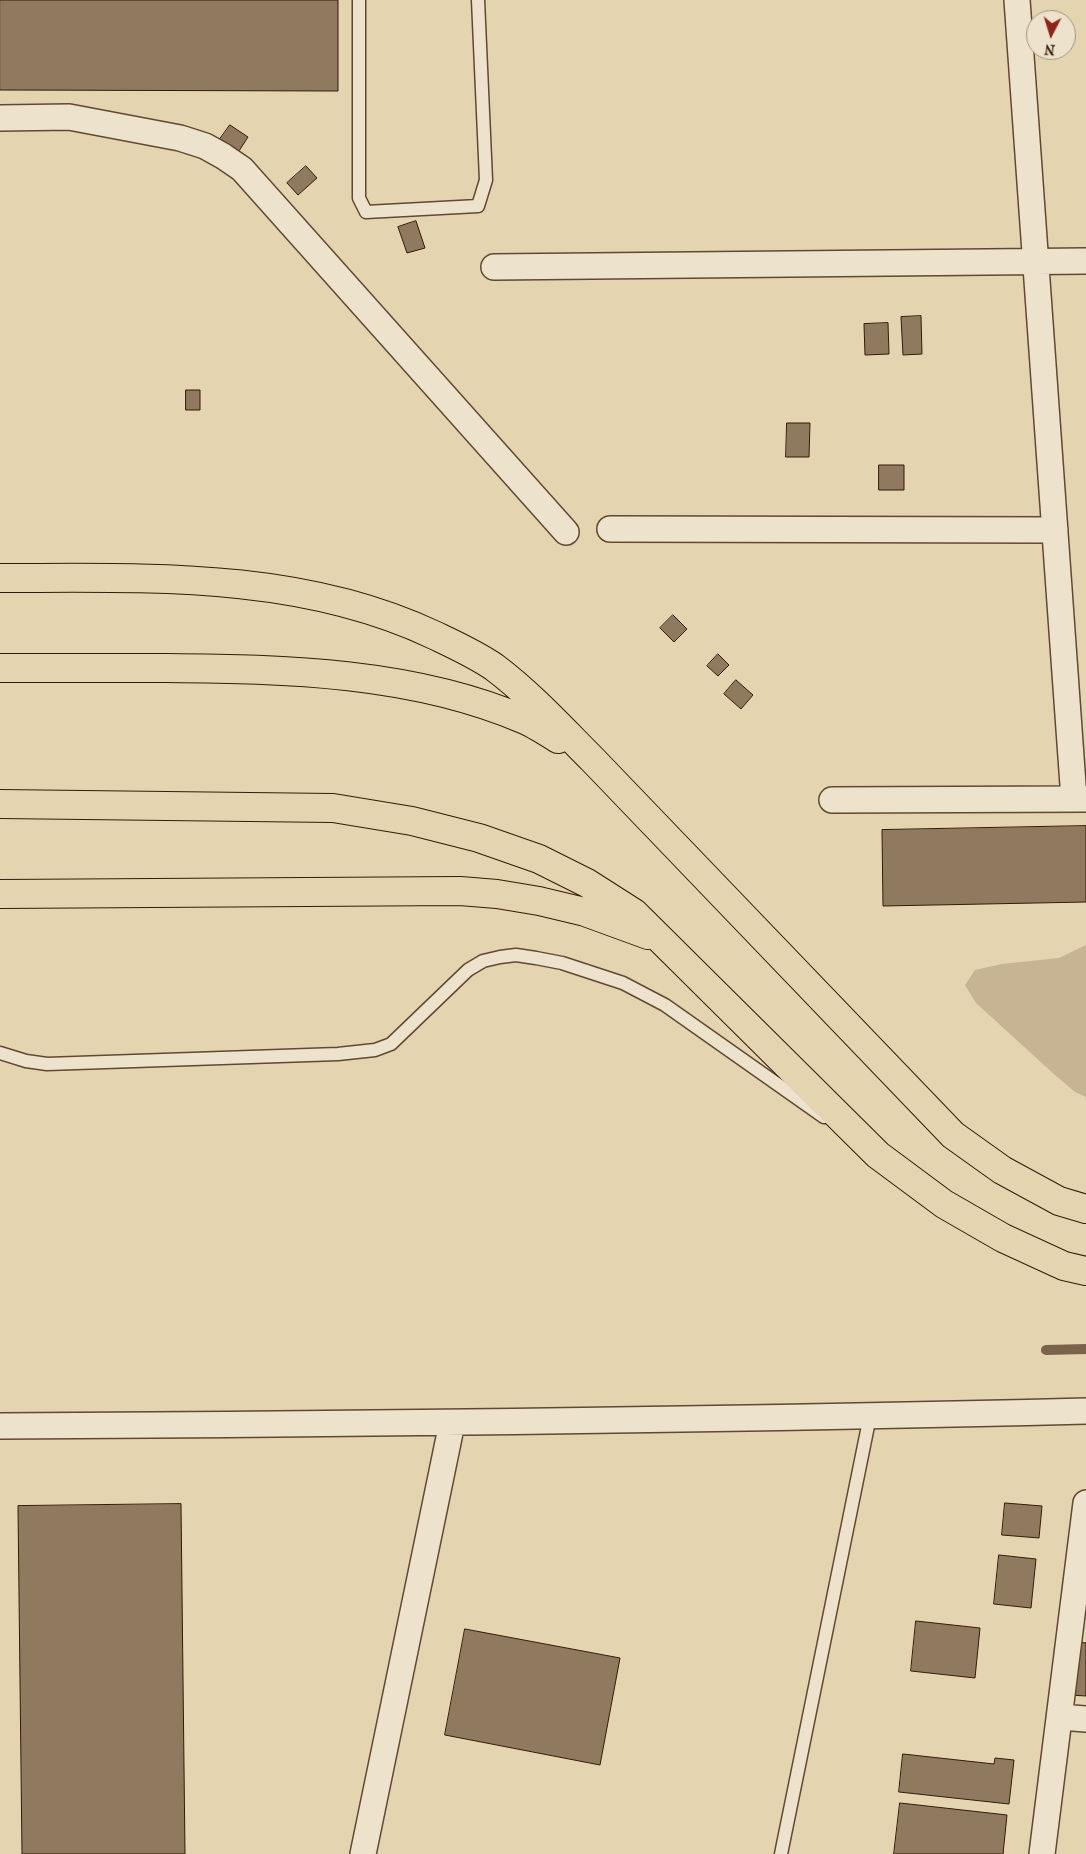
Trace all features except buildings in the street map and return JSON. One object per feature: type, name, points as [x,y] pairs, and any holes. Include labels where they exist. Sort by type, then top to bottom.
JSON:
[{"type":"highway","points":[[0,578],[169,578],[267,586],[335,600],[406,622],[472,654],[494,668],[532,699],[593,760],[953,1135],[1002,1170],[1059,1201],[1086,1209]]},
{"type":"highway","points":[[0,668],[243,668],[305,672],[401,683],[472,700],[526,720],[593,760]]},
{"type":"highway","points":[[0,804],[333,808],[412,821],[479,838],[539,859],[587,883],[634,913],[878,1155],[944,1204],[1003,1238],[1064,1266],[1086,1271]]},
{"type":"highway","points":[[0,894],[450,891],[497,894],[585,912],[661,940]]},
{"type":"street","points":[[832,800],[1080,799],[1055,530],[1017,0]]},
{"type":"street","points":[[0,118],[69,117],[180,138],[211,150],[242,169],[566,532]]},
{"type":"street","points":[[494,268],[1086,260]]},
{"type":"street","points":[[610,529],[1055,530]]},
{"type":"street","points":[[0,1426],[452,1423],[1086,1411]]},
{"type":"street","points":[[363,1854],[452,1423]]},
{"type":"street","points":[[1042,1854],[1086,1503]]},
{"type":"street","points":[[1060,1716],[1086,1719]]},
{"type":"lane","points":[[359,0],[359,198],[366,212],[478,206],[486,180],[478,0]]},
{"type":"lane","points":[[0,1053],[26,1062],[47,1064],[338,1054],[375,1050],[390,1044],[468,970],[483,962],[516,955],[562,962],[623,983],[665,1005],[878,1155]]},
{"type":"lane","points":[[781,1854],[870,1416]]},
{"type":"shaded area","points":[[1086,945],[1086,1097],[1075,1092],[1055,1075],[976,1003],[965,985],[975,970],[1002,964],[1059,958]]},
{"type":"waterway","points":[[1046,1350],[1086,1349]]}]
